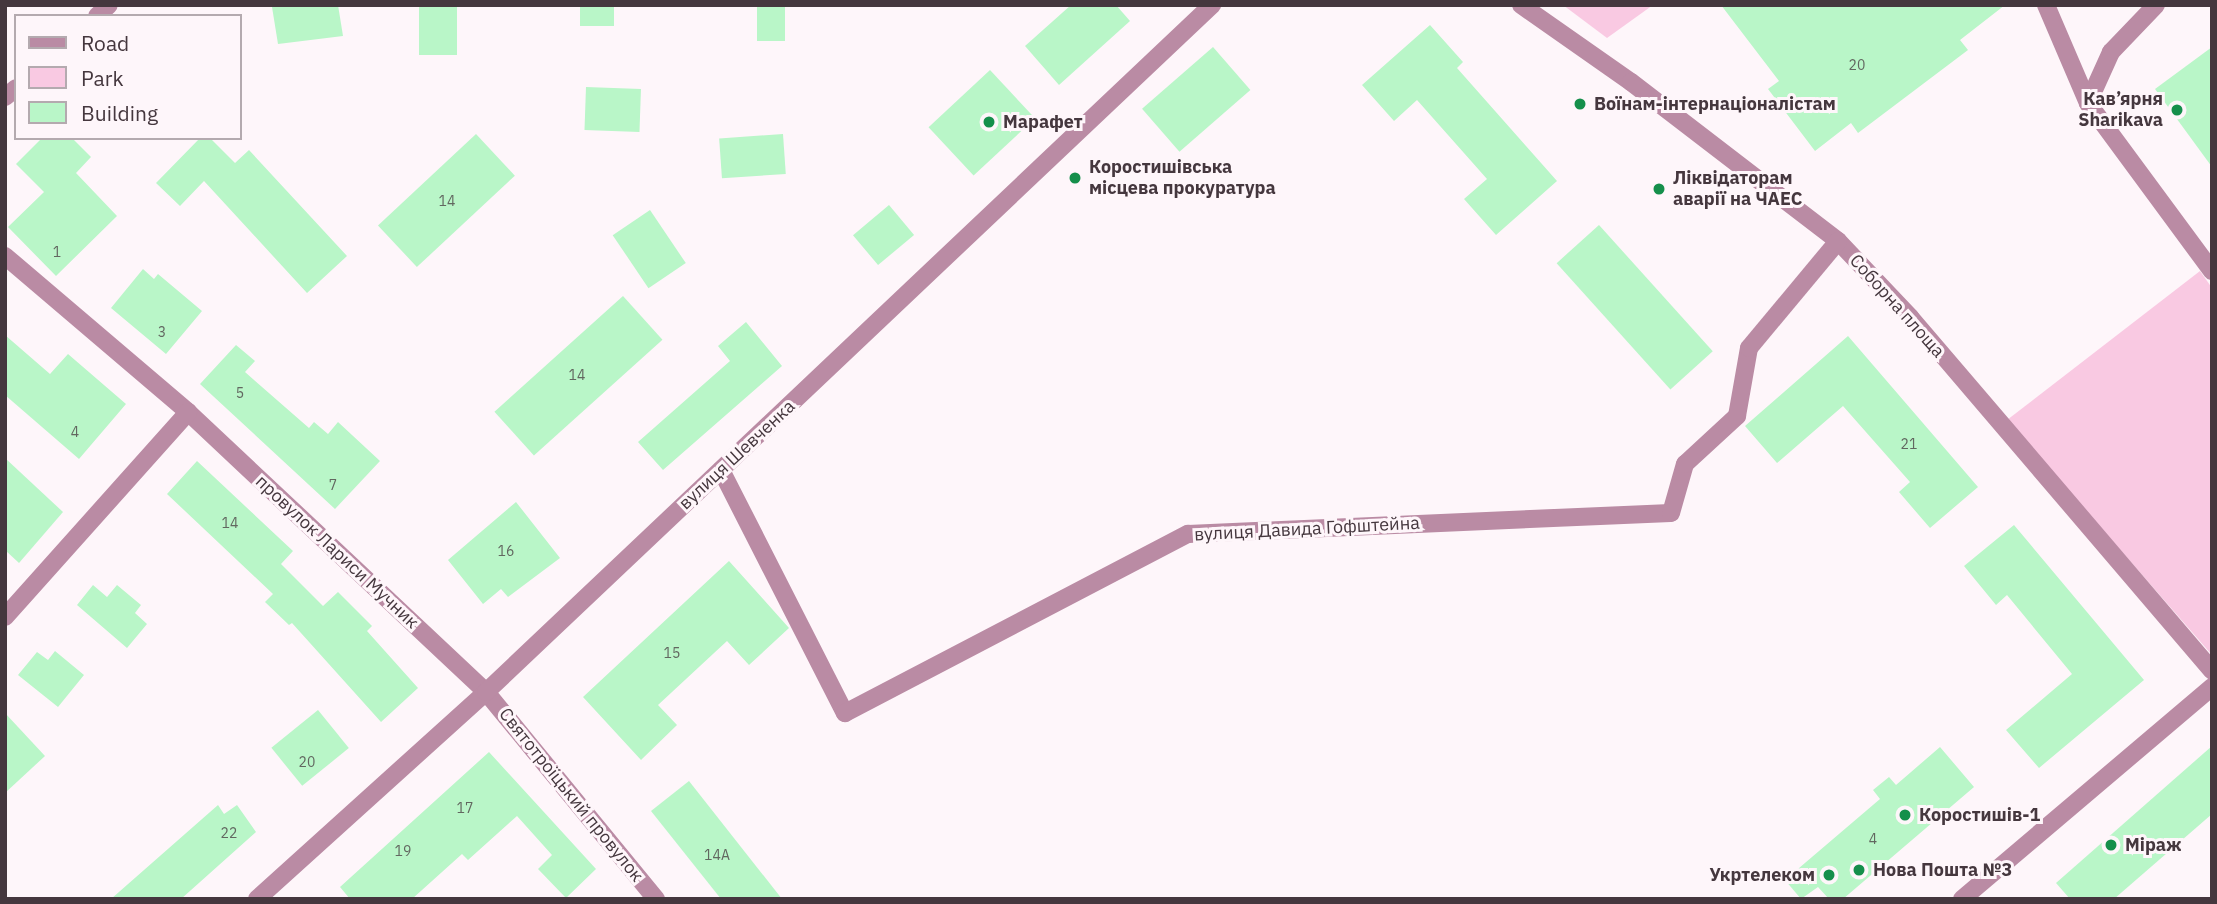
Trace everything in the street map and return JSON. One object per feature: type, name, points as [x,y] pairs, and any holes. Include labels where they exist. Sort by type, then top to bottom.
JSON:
[{"type":"street","name":"вулиця Шевченка","points":[[257,899],[486,692],[1212,5]]},
{"type":"street","name":"Соборна площа","points":[[1521,5],[1630,82],[1838,241],[1909,317],[2212,671]]},
{"type":"street","points":[[2046,5],[2088,103],[2212,271]]},
{"type":"street","points":[[2088,103],[2111,52],[2156,5]]},
{"type":"street","name":"вулиця Давида Гофштейна","points":[[720,470],[845,713],[1188,534],[1671,513],[1685,464],[1737,416],[1749,348],[1838,241]]},
{"type":"street","name":"провулок Лариси Мучник","points":[[5,256],[188,412],[486,692]]},
{"type":"street","points":[[5,617],[188,412]]},
{"type":"street","points":[[1962,899],[2212,687]]},
{"type":"street","name":"Святотроїцький провулок","points":[[486,692],[656,899]]},
{"type":"green space","points":[[1563,5],[1653,5],[1607,38]]},
{"type":"green space","points":[[2200,271],[2212,288],[2212,655],[2007,420]]},
{"type":"building","points":[[338,5],[343,36],[278,44],[272,7]]},
{"type":"building","points":[[419,5],[457,5],[457,55],[419,55]]},
{"type":"building","points":[[580,5],[614,5],[614,26],[580,26]]},
{"type":"building","points":[[757,5],[785,5],[785,41],[757,41]]},
{"type":"building","points":[[1071,5],[1116,5],[1130,21],[1059,85],[1025,46]]},
{"type":"building","points":[[1721,5],[2005,5],[1960,40],[1968,50],[1858,133],[1851,123],[1815,151],[1768,89],[1779,81]]},
{"type":"building","points":[[1430,25],[1463,62],[1457,68],[1557,181],[1496,235],[1464,199],[1487,179],[1417,100],[1394,121],[1362,85]]},
{"type":"building","points":[[1213,47],[1250,90],[1179,152],[1142,109]]},
{"type":"building","points":[[2212,47],[2212,167],[2155,89]]},
{"type":"building","points":[[990,70],[1035,118],[974,176],[929,127]]},
{"type":"building","points":[[586,87],[641,89],[639,132],[584,130]]},
{"type":"building","points":[[476,134],[515,176],[417,267],[378,225]]},
{"type":"building","points":[[783,134],[786,174],[722,178],[719,138]]},
{"type":"building","points":[[40,140],[74,140],[91,157],[76,173],[117,216],[56,276],[8,227],[44,192],[16,164]]},
{"type":"building","points":[[198,140],[212,140],[235,163],[249,150],[347,256],[307,293],[204,181],[180,206],[156,183]]},
{"type":"building","points":[[889,205],[914,235],[878,265],[853,235]]},
{"type":"building","points":[[650,210],[686,263],[648,288],[613,235]]},
{"type":"building","points":[[1599,225],[1713,351],[1670,389],[1557,263]]},
{"type":"building","points":[[143,269],[154,279],[158,274],[202,311],[166,354],[111,308]]},
{"type":"building","points":[[623,296],[662,340],[534,456],[494,412]]},
{"type":"building","points":[[746,322],[782,366],[663,470],[638,442],[730,361],[718,346]]},
{"type":"building","points":[[5,335],[50,374],[68,354],[126,404],[79,459],[5,395]]},
{"type":"building","points":[[1848,336],[1978,487],[1930,528],[1899,492],[1910,482],[1843,406],[1777,463],[1745,426]]},
{"type":"building","points":[[236,345],[255,361],[245,372],[309,428],[314,422],[328,434],[338,422],[380,461],[335,509],[200,384]]},
{"type":"building","points":[[5,458],[63,512],[19,563],[5,550]]},
{"type":"building","points":[[197,461],[293,551],[281,564],[323,606],[338,592],[372,626],[367,631],[418,688],[381,722],[292,623],[289,625],[265,602],[273,594],[167,494]]},
{"type":"building","points":[[516,502],[560,558],[508,597],[501,589],[483,604],[448,560]]},
{"type":"building","points":[[2014,525],[2144,680],[2039,768],[2006,730],[2072,674],[2007,595],[1996,605],[1964,566]]},
{"type":"building","points":[[729,561],[789,628],[749,665],[727,641],[658,705],[677,725],[641,760],[583,697]]},
{"type":"building","points":[[93,585],[107,597],[117,585],[141,605],[135,613],[147,624],[127,648],[77,605]]},
{"type":"building","points":[[55,651],[84,675],[58,707],[18,675],[37,652],[48,660]]},
{"type":"building","points":[[318,710],[349,748],[302,786],[271,748]]},
{"type":"building","points":[[5,713],[45,756],[5,793]]},
{"type":"building","points":[[2212,746],[2212,814],[2114,899],[2070,899],[2056,883]]},
{"type":"building","points":[[1940,747],[1974,787],[1843,899],[1829,899],[1818,887],[1801,899],[1785,880],[1880,799],[1873,790],[1889,777],[1896,785]]},
{"type":"building","points":[[489,752],[596,869],[566,898],[538,869],[552,855],[517,816],[468,860],[462,854],[412,899],[350,899],[340,887]]},
{"type":"building","points":[[689,781],[782,899],[721,899],[651,811]]},
{"type":"building","points":[[218,805],[224,814],[237,805],[256,832],[181,899],[111,899]]},
{"type":"place","name":"Воїнам-інтернаціоналістам","points":[[1580,104]]},
{"type":"place","name":"Кав’ярня Sharikava","points":[[2177,110]]},
{"type":"place","name":"Марафет","points":[[989,122]]},
{"type":"place","name":"Коростишівська місцева прокуратура","points":[[1075,178]]},
{"type":"place","name":"Ліквідаторам аварії на ЧАЕС","points":[[1659,189]]},
{"type":"place","name":"Коростишів-1","points":[[1905,815]]},
{"type":"place","name":"Міраж","points":[[2111,845]]},
{"type":"place","name":"Нова Пошта №3","points":[[1859,870]]},
{"type":"place","name":"Укртелеком","points":[[1829,875]]}]
